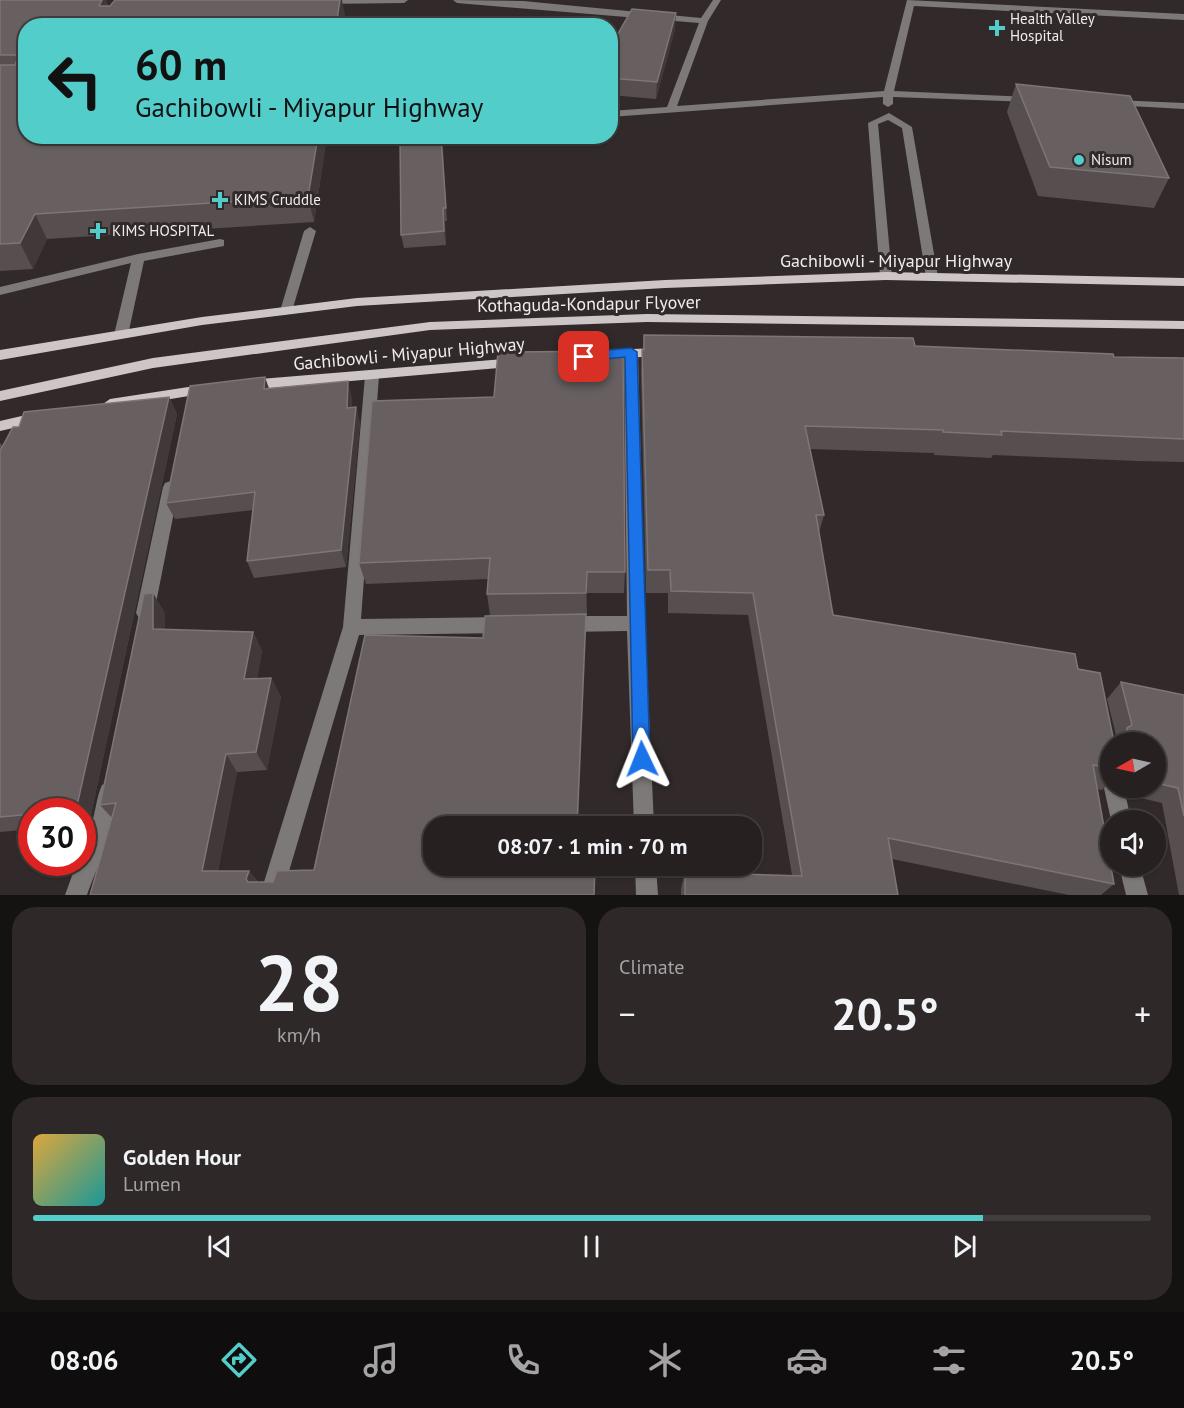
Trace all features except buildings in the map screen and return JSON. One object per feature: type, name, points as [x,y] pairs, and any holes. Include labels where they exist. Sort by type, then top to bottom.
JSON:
[{"type":"main road","name":"Gachibowli - Miyapur Highway","points":[[0,356],[202,321],[357,302],[654,284],[886,276],[1184,282]]},
{"type":"main road","name":"Kothaguda-Kondapur Flyover","points":[[0,396],[153,363],[430,326],[647,318],[1184,325]]},
{"type":"main road","points":[[584,357],[631,352],[677,352]]},
{"type":"main road","name":"Gachibowli - Miyapur Highway","points":[[98,406],[191,390],[525,362]]},
{"type":"main road","points":[[0,426],[51,415]]},
{"type":"street","points":[[314,1],[404,0]]},
{"type":"street","points":[[457,0],[704,21]]},
{"type":"street","points":[[671,110],[704,21],[717,0]]},
{"type":"street","points":[[889,116],[888,94],[911,2],[1184,17]]},
{"type":"street","points":[[618,113],[888,94],[1042,100]]},
{"type":"street","points":[[1101,102],[1184,106]]},
{"type":"street","points":[[886,276],[873,123],[889,116]]},
{"type":"street","points":[[889,116],[907,127],[932,277]]},
{"type":"street","points":[[286,311],[310,231]]},
{"type":"street","points":[[0,291],[138,258],[220,243]]},
{"type":"street","points":[[121,335],[138,258]]},
{"type":"street","points":[[631,352],[636,623],[644,816]]},
{"type":"street","points":[[272,895],[352,627],[372,376]]},
{"type":"street","points":[[186,413],[191,390]]},
{"type":"street","points":[[18,437],[28,419]]},
{"type":"street","points":[[141,635],[174,471]]},
{"type":"street","points":[[554,624],[636,623]]},
{"type":"street","points":[[352,627],[518,625]]},
{"type":"street","points":[[76,895],[103,821],[112,774]]},
{"type":"street","points":[[646,876],[647,895]]},
{"type":"street","points":[[1133,876],[1137,895]]},
{"type":"place","name":"Health Valley Hospital","points":[[997,28]]},
{"type":"place","name":"Nisum","points":[[1079,160]]},
{"type":"place","name":"KIMS Cruddle","points":[[220,200]]},
{"type":"place","name":"KIMS HOSPITAL","points":[[98,231]]},
{"type":"route","points":[[584,357],[631,352],[636,623],[642,759]]}]
